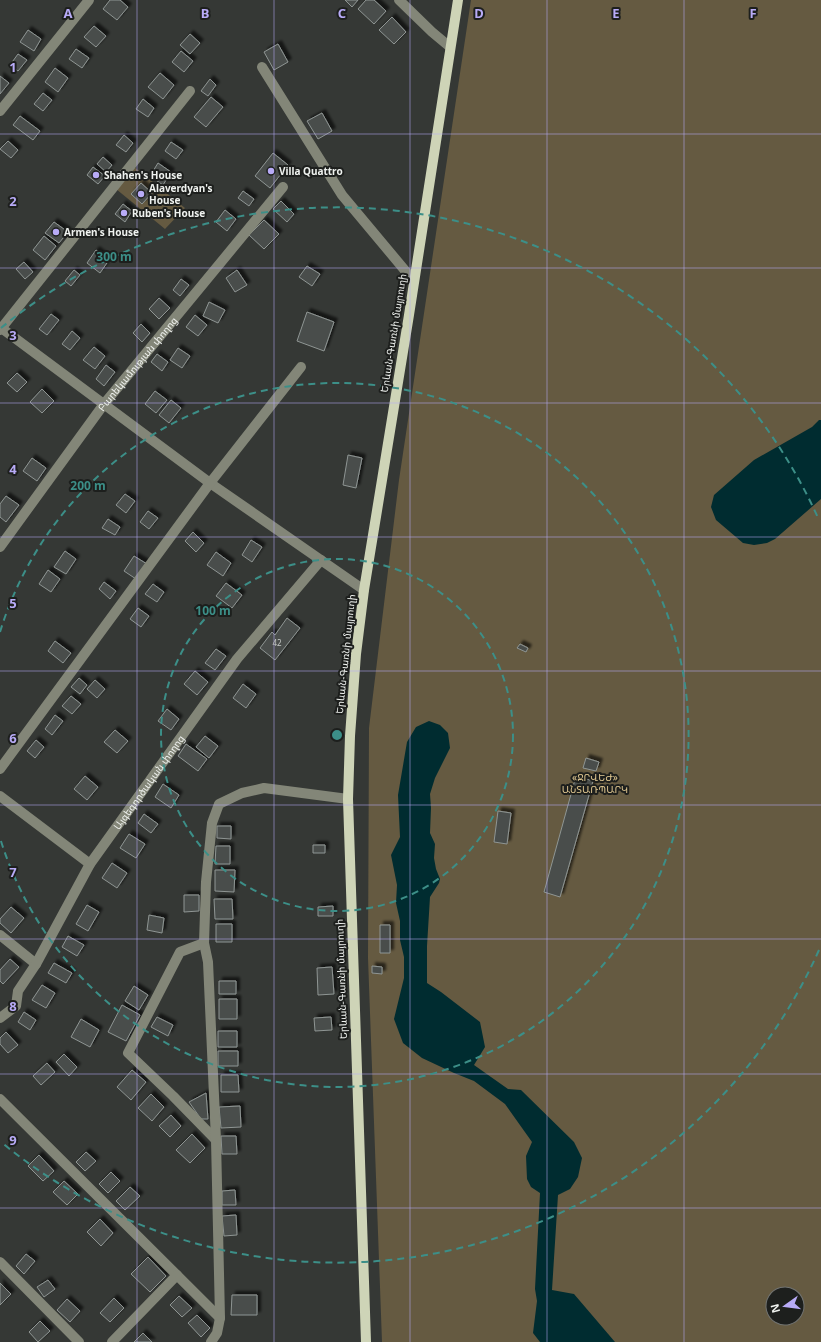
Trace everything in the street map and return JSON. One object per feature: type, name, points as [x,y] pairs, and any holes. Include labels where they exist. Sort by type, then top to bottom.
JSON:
[{"type":"main road","name":"Երևան-Գառնի մայրուղի","points":[[366,1342],[348,799],[350,736],[356,654],[364,590],[458,0]]},
{"type":"street","points":[[0,111],[89,0]]},
{"type":"street","points":[[399,0],[432,32],[450,46]]},
{"type":"street","points":[[262,67],[342,194],[413,280]]},
{"type":"street","points":[[190,91],[1,328],[210,482],[364,590]]},
{"type":"street","name":"Բարեկամության փողոց","points":[[0,547],[104,404],[283,187]]},
{"type":"street","points":[[0,769],[210,482],[301,367]]},
{"type":"street","name":"Այգեգործական փողոց","points":[[0,1018],[16,1006],[18,991],[36,964],[90,864],[237,659],[321,560]]},
{"type":"street","points":[[210,1342],[217,1333],[220,1318],[216,1140],[208,962],[204,943],[206,882],[212,823],[219,804],[242,793],[264,788],[348,799]]},
{"type":"street","points":[[0,796],[90,864]]},
{"type":"street","points":[[0,935],[36,964]]},
{"type":"street","points":[[204,943],[180,952],[128,1053],[216,1140]]},
{"type":"street","points":[[0,1099],[220,1318]]},
{"type":"street","points":[[0,1262],[79,1342]]},
{"type":"street","points":[[112,1342],[177,1276]]},
{"type":"green space","name":"«ՋՐՎԵԺ» ԱՆՏԱՌՊԱՐԿ","points":[[471,0],[821,0],[821,1342],[382,1342],[368,958],[369,728],[399,480]]},
{"type":"green space","points":[[133,166],[185,208],[165,229],[116,189]]},
{"type":"water","points":[[819,420],[821,420],[821,499],[775,539],[767,543],[754,545],[743,543],[716,520],[711,507],[714,495],[754,460],[812,427]]},
{"type":"water","points":[[429,721],[440,725],[448,733],[450,748],[435,778],[430,794],[430,833],[435,844],[434,858],[440,879],[430,897],[427,946],[427,983],[480,1022],[485,1047],[474,1065],[508,1089],[521,1090],[574,1142],[582,1158],[578,1177],[570,1189],[558,1195],[552,1290],[574,1294],[615,1342],[540,1342],[533,1333],[537,1301],[535,1289],[540,1193],[531,1187],[527,1179],[526,1156],[532,1142],[505,1104],[474,1081],[422,1058],[403,1043],[394,1019],[404,978],[404,957],[400,940],[400,921],[396,903],[397,885],[391,855],[400,837],[398,795],[407,742],[416,727]]},
{"type":"building","points":[[110,0],[120,0],[128,7],[117,20],[103,9]]},
{"type":"building","points":[[345,0],[358,0],[352,7]]},
{"type":"building","points":[[366,0],[374,0],[386,11],[374,24],[358,9]]},
{"type":"building","points":[[392,17],[406,32],[394,44],[379,30]]},
{"type":"building","points":[[94,26],[106,36],[96,47],[84,37]]},
{"type":"building","points":[[28,30],[41,39],[34,51],[20,42]]},
{"type":"building","points":[[190,34],[200,43],[190,54],[180,45]]},
{"type":"building","points":[[278,44],[288,62],[274,70],[264,52]]},
{"type":"building","points":[[76,49],[89,58],[82,68],[69,59]]},
{"type":"building","points":[[181,51],[193,61],[184,72],[172,62]]},
{"type":"building","points":[[18,54],[27,60],[18,71],[10,65]]},
{"type":"building","points":[[55,68],[68,78],[58,92],[45,82]]},
{"type":"building","points":[[160,73],[174,85],[163,99],[148,87]]},
{"type":"building","points":[[0,76],[9,83],[0,94]]},
{"type":"building","points":[[210,79],[216,85],[208,96],[201,91]]},
{"type":"building","points":[[43,93],[52,100],[43,111],[34,104]]},
{"type":"building","points":[[211,97],[223,107],[206,127],[194,117]]},
{"type":"building","points":[[143,99],[154,108],[148,117],[136,109]]},
{"type":"building","points":[[322,113],[332,131],[318,139],[307,121]]},
{"type":"building","points":[[20,116],[40,131],[33,140],[13,125]]},
{"type":"building","points":[[124,135],[133,143],[126,152],[116,145]]},
{"type":"building","points":[[8,141],[18,150],[11,158],[0,149]]},
{"type":"building","points":[[171,142],[183,150],[176,159],[165,151]]},
{"type":"building","name":"Villa Quattro","points":[[273,153],[288,165],[270,188],[255,176]]},
{"type":"building","points":[[103,157],[112,165],[106,172],[97,164]]},
{"type":"building","points":[[158,163],[171,172],[163,185],[150,176]]},
{"type":"building","name":"Shahen's House","points":[[93,167],[105,176],[98,184],[87,175]]},
{"type":"building","name":"Alaverdyan's House","points":[[141,183],[152,193],[142,204],[131,194]]},
{"type":"building","points":[[243,191],[254,199],[249,206],[238,198]]},
{"type":"building","points":[[281,201],[294,214],[287,222],[273,209]]},
{"type":"building","name":"Ruben's House","points":[[123,204],[132,211],[125,222],[115,214]]},
{"type":"building","points":[[225,210],[236,219],[227,231],[216,222]]},
{"type":"building","points":[[264,220],[279,234],[264,249],[249,235]]},
{"type":"building","name":"Armen's House","points":[[54,222],[68,232],[59,243],[45,233]]},
{"type":"building","points":[[44,236],[56,246],[45,260],[33,250]]},
{"type":"building","points":[[96,250],[109,260],[100,273],[87,263]]},
{"type":"building","points":[[24,262],[33,272],[25,279],[16,269]]},
{"type":"building","points":[[307,266],[320,274],[312,286],[299,277]]},
{"type":"building","points":[[74,270],[80,275],[71,286],[65,281]]},
{"type":"building","points":[[237,270],[247,285],[235,292],[226,278]]},
{"type":"building","points":[[181,279],[189,285],[180,296],[173,290]]},
{"type":"building","points":[[159,298],[170,308],[159,319],[149,309]]},
{"type":"building","points":[[209,302],[225,310],[218,323],[203,316]]},
{"type":"building","points":[[307,312],[334,322],[324,351],[297,341]]},
{"type":"building","points":[[51,314],[59,320],[47,335],[39,329]]},
{"type":"building","points":[[195,315],[207,325],[198,336],[186,327]]},
{"type":"building","points":[[141,324],[150,333],[142,342],[133,333]]},
{"type":"building","points":[[72,331],[80,338],[70,350],[62,344]]},
{"type":"building","points":[[94,347],[105,356],[95,369],[83,360]]},
{"type":"building","points":[[178,348],[190,356],[182,368],[170,360]]},
{"type":"building","points":[[157,354],[168,362],[162,371],[151,362]]},
{"type":"building","points":[[106,365],[115,372],[104,386],[96,379]]},
{"type":"building","points":[[17,373],[27,382],[17,392],[7,383]]},
{"type":"building","points":[[42,389],[54,401],[42,413],[30,402]]},
{"type":"building","points":[[155,391],[167,400],[156,413],[145,404]]},
{"type":"building","points":[[171,400],[181,408],[169,423],[159,415]]},
{"type":"building","points":[[348,455],[362,458],[356,488],[343,485]]},
{"type":"building","points":[[32,458],[46,468],[37,481],[23,471]]},
{"type":"building","points":[[125,494],[135,501],[126,513],[116,505]]},
{"type":"building","points":[[6,496],[19,505],[6,522],[0,517],[0,504]]},
{"type":"building","points":[[148,511],[158,518],[149,529],[140,522]]},
{"type":"building","points":[[108,519],[120,527],[115,535],[102,528]]},
{"type":"building","points":[[193,532],[204,543],[196,552],[185,541]]},
{"type":"building","points":[[251,540],[262,547],[252,562],[242,555]]},
{"type":"building","points":[[65,551],[76,559],[66,574],[54,567]]},
{"type":"building","points":[[216,552],[231,563],[223,576],[207,565]]},
{"type":"building","points":[[134,556],[147,564],[136,579],[124,571]]},
{"type":"building","points":[[48,570],[60,579],[51,592],[39,584]]},
{"type":"building","points":[[104,582],[116,591],[110,599],[99,589]]},
{"type":"building","points":[[226,583],[242,595],[232,608],[216,596]]},
{"type":"building","points":[[153,584],[164,592],[157,602],[145,594]]},
{"type":"building","points":[[138,608],[149,616],[141,627],[130,619]]},
{"type":"building","points":[[287,618],[300,628],[275,660],[260,648],[272,632],[275,635]]},
{"type":"building","points":[[55,641],[71,653],[63,663],[48,651]]},
{"type":"building","points":[[520,644],[528,648],[526,652],[517,648]]},
{"type":"building","points":[[216,649],[226,656],[215,670],[205,663]]},
{"type":"building","points":[[195,671],[208,682],[197,695],[184,684]]},
{"type":"building","points":[[79,678],[87,685],[80,694],[71,687]]},
{"type":"building","points":[[95,680],[105,689],[97,698],[87,689]]},
{"type":"building","points":[[243,684],[256,694],[246,708],[233,698]]},
{"type":"building","points":[[71,696],[81,704],[72,714],[62,706]]},
{"type":"building","points":[[167,709],[179,719],[171,730],[158,721]]},
{"type":"building","points":[[55,715],[63,721],[52,735],[45,729]]},
{"type":"building","points":[[115,730],[128,741],[117,753],[104,742]]},
{"type":"building","points":[[205,736],[218,746],[209,758],[196,747]]},
{"type":"building","points":[[36,740],[44,747],[35,758],[27,751]]},
{"type":"building","points":[[186,744],[207,759],[198,771],[178,756]]},
{"type":"building","points":[[586,758],[599,762],[596,771],[583,768]]},
{"type":"building","points":[[85,776],[98,787],[87,800],[74,789]]},
{"type":"building","points":[[576,776],[593,781],[560,897],[544,892]]},
{"type":"building","points":[[163,784],[179,795],[171,808],[155,797]]},
{"type":"building","points":[[498,811],[511,813],[507,844],[494,842]]},
{"type":"building","points":[[144,814],[158,824],[151,833],[138,823]]},
{"type":"building","points":[[217,826],[231,826],[231,839],[217,838]]},
{"type":"building","points":[[129,834],[145,844],[136,858],[120,848]]},
{"type":"building","points":[[313,845],[325,845],[325,853],[313,853]]},
{"type":"building","points":[[216,846],[230,846],[230,864],[215,864]]},
{"type":"building","points":[[112,863],[127,873],[117,888],[102,878]]},
{"type":"building","points":[[215,870],[235,870],[234,892],[215,891]]},
{"type":"building","points":[[184,895],[199,895],[199,911],[184,912]]},
{"type":"building","points":[[214,899],[232,899],[233,919],[215,919]]},
{"type":"building","points":[[87,905],[99,912],[88,931],[76,924]]},
{"type":"building","points":[[333,906],[333,916],[318,916],[318,907]]},
{"type":"building","points":[[11,907],[24,918],[11,933],[0,923],[0,919]]},
{"type":"building","points":[[149,915],[164,918],[162,933],[147,930]]},
{"type":"building","points":[[216,924],[232,924],[232,942],[216,942]]},
{"type":"building","points":[[380,925],[390,925],[390,953],[380,953]]},
{"type":"building","points":[[68,936],[84,945],[77,956],[62,947]]},
{"type":"building","points":[[10,959],[19,967],[3,984],[0,981],[0,970]]},
{"type":"building","points":[[54,963],[72,973],[66,983],[48,973]]},
{"type":"building","points":[[372,966],[382,967],[382,974],[372,973]]},
{"type":"building","points":[[332,967],[334,994],[318,995],[317,968]]},
{"type":"building","points":[[219,981],[236,981],[236,994],[219,994]]},
{"type":"building","points":[[42,985],[55,993],[46,1008],[32,1000]]},
{"type":"building","points":[[134,986],[148,995],[139,1010],[125,1001]]},
{"type":"building","points":[[219,999],[237,999],[237,1019],[219,1019]]},
{"type":"building","points":[[122,1005],[140,1015],[126,1041],[108,1032]]},
{"type":"building","points":[[24,1012],[36,1020],[30,1030],[18,1022]]},
{"type":"building","points":[[157,1017],[173,1025],[168,1036],[151,1027]]},
{"type":"building","points":[[331,1017],[332,1030],[315,1031],[314,1018]]},
{"type":"building","points":[[81,1019],[99,1030],[90,1047],[71,1037]]},
{"type":"building","points":[[218,1031],[237,1031],[237,1047],[218,1047]]},
{"type":"building","points":[[6,1032],[18,1045],[8,1053],[0,1044],[0,1038]]},
{"type":"building","points":[[218,1051],[238,1051],[238,1066],[218,1066]]},
{"type":"building","points":[[64,1054],[77,1067],[69,1076],[56,1062]]},
{"type":"building","points":[[47,1063],[55,1072],[41,1085],[33,1076]]},
{"type":"building","points":[[132,1070],[146,1082],[131,1100],[117,1087]]},
{"type":"building","points":[[221,1075],[238,1075],[239,1092],[221,1092]]},
{"type":"building","points":[[206,1093],[208,1119],[201,1119],[189,1102]]},
{"type":"building","points":[[151,1094],[164,1107],[152,1121],[138,1108]]},
{"type":"building","points":[[240,1106],[241,1127],[221,1128],[219,1107]]},
{"type":"building","points":[[171,1115],[181,1126],[170,1137],[159,1126]]},
{"type":"building","points":[[192,1134],[205,1148],[190,1163],[176,1150]]},
{"type":"building","points":[[221,1136],[236,1136],[237,1154],[222,1154]]},
{"type":"building","points":[[86,1152],[96,1161],[85,1171],[76,1162]]},
{"type":"building","points":[[39,1155],[54,1171],[43,1181],[28,1166]]},
{"type":"building","points":[[111,1172],[120,1181],[108,1193],[99,1184]]},
{"type":"building","points":[[64,1181],[78,1194],[67,1205],[53,1192]]},
{"type":"building","points":[[130,1187],[140,1196],[125,1210],[116,1201]]},
{"type":"building","points":[[235,1190],[236,1205],[222,1205],[222,1191]]},
{"type":"building","points":[[236,1215],[237,1235],[224,1236],[222,1216]]},
{"type":"building","points":[[100,1219],[113,1233],[101,1246],[87,1232]]},
{"type":"building","points":[[26,1254],[35,1261],[24,1274],[16,1266]]},
{"type":"building","points":[[148,1257],[166,1276],[150,1292],[131,1274]]},
{"type":"building","points":[[48,1280],[55,1289],[44,1297],[37,1287]]},
{"type":"building","points":[[0,1283],[11,1294],[0,1305]]},
{"type":"building","points":[[232,1295],[257,1295],[257,1315],[231,1315]]},
{"type":"building","points":[[179,1296],[192,1308],[182,1317],[170,1305]]},
{"type":"building","points":[[114,1298],[124,1308],[110,1322],[100,1313]]},
{"type":"building","points":[[67,1299],[80,1311],[70,1322],[57,1310]]},
{"type":"building","points":[[197,1315],[210,1328],[201,1337],[188,1323]]},
{"type":"building","points":[[40,1321],[50,1331],[38,1342],[29,1332]]},
{"type":"building","points":[[143,1333],[152,1342],[134,1342]]},
{"type":"place","name":"Villa Quattro","points":[[271,171]]},
{"type":"place","name":"Shahen's House","points":[[96,175]]},
{"type":"place","name":"Alaverdyan's House","points":[[141,194]]},
{"type":"place","name":"Ruben's House","points":[[124,213]]},
{"type":"place","name":"Armen's House","points":[[56,232]]}]
